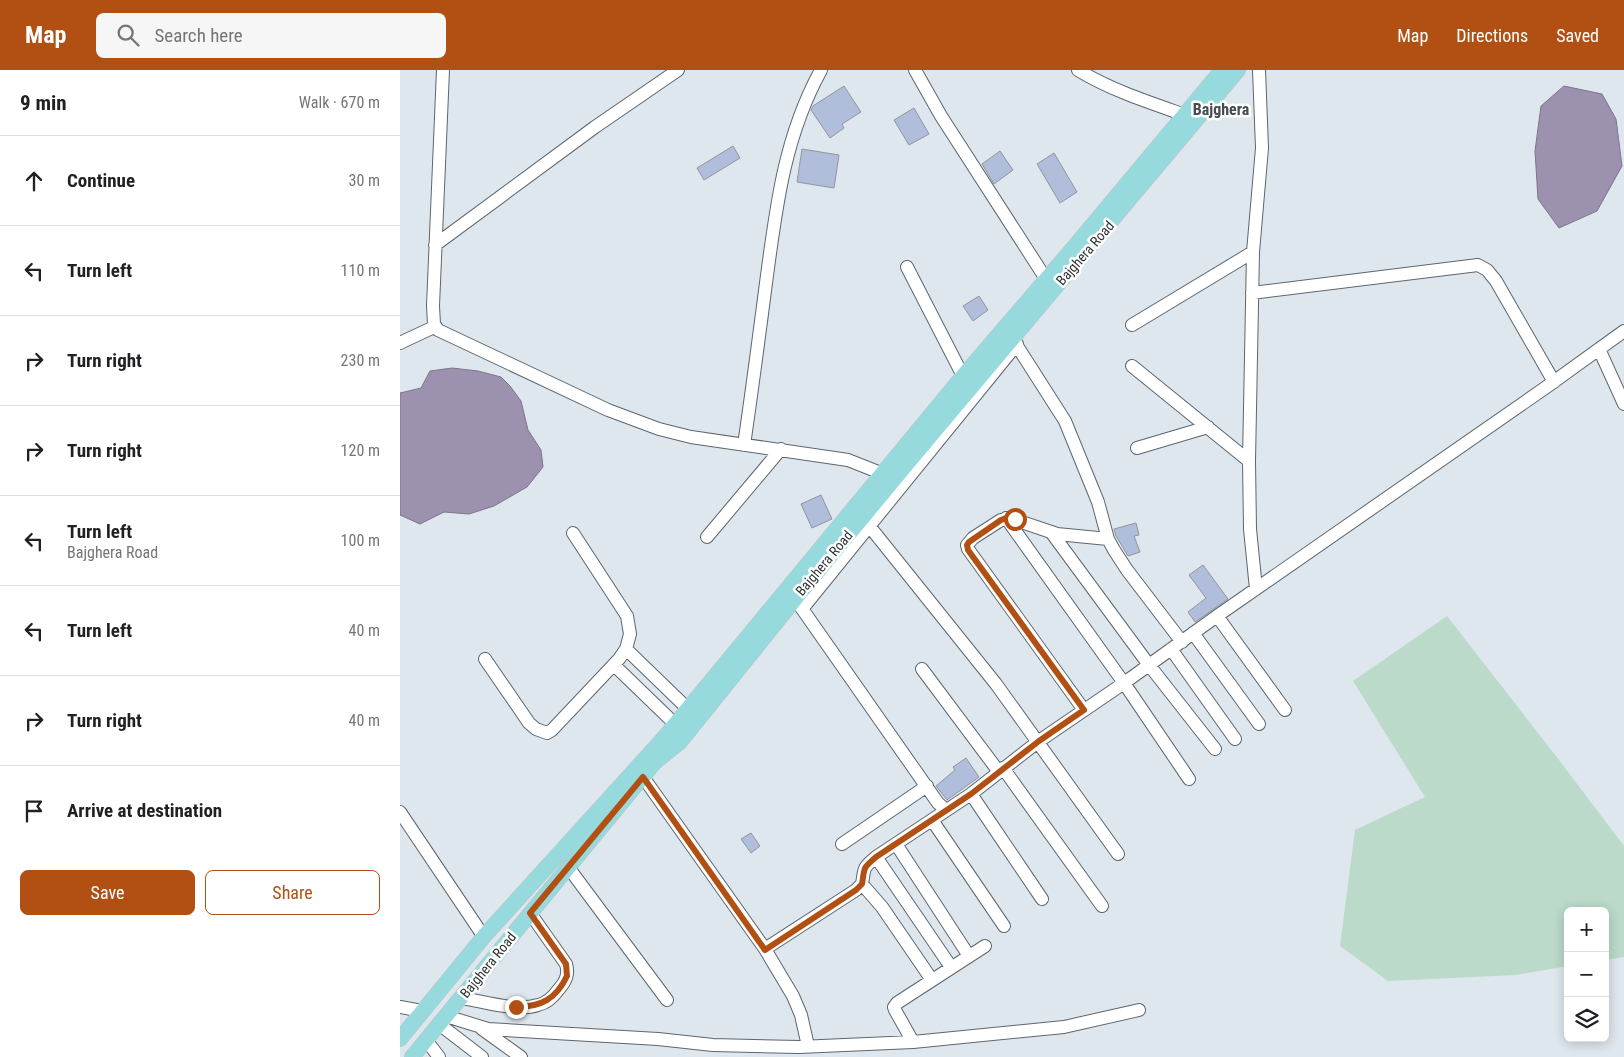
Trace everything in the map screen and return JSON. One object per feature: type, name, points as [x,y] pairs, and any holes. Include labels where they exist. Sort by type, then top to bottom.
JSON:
[{"type":"main road","name":"Bajghera Road","points":[[412,1057],[655,762],[680,742],[866,522],[889,476],[963,376],[1222,70]]},
{"type":"main road","name":"Bajghera Road","points":[[400,1039],[484,937],[663,739],[889,476],[1015,341],[1090,247],[1238,70]]},
{"type":"main road","points":[[519,898],[530,913]]},
{"type":"street","points":[[434,327],[435,246],[443,70]]},
{"type":"street","points":[[435,246],[595,127],[678,70]]},
{"type":"street","points":[[744,445],[778,196],[796,124],[810,90],[821,70]]},
{"type":"street","points":[[915,70],[941,116],[1046,279]]},
{"type":"street","points":[[1078,70],[1102,83],[1184,115]]},
{"type":"street","points":[[1256,590],[1250,529],[1249,461],[1252,252],[1262,148],[1259,70]]},
{"type":"street","points":[[1132,325],[1252,252]]},
{"type":"street","points":[[1252,293],[1478,265],[1487,270],[1496,281],[1554,382]]},
{"type":"street","points":[[906,267],[963,376]]},
{"type":"street","points":[[434,327],[608,410],[675,433],[848,460],[889,476]]},
{"type":"street","points":[[400,343],[434,327]]},
{"type":"street","points":[[932,980],[882,907],[862,884],[862,872],[865,867],[876,857],[971,794],[1039,741],[1256,590],[1364,512],[1554,382],[1624,330]]},
{"type":"street","points":[[1118,854],[1039,741],[996,684],[866,522],[1015,341],[1065,421],[1098,502],[1108,539],[1127,570],[1182,642]]},
{"type":"street","points":[[1598,349],[1624,404]]},
{"type":"street","points":[[1132,366],[1249,461]]},
{"type":"street","points":[[1137,448],[1208,426]]},
{"type":"street","points":[[707,537],[781,450]]},
{"type":"street","points":[[1084,710],[968,550],[967,545],[1006,518],[1015,519],[1051,532],[1108,539]]},
{"type":"street","points":[[1006,518],[1124,683],[1189,779]]},
{"type":"street","points":[[1051,532],[1149,665],[1215,749]]},
{"type":"street","points":[[485,659],[529,723],[536,729],[547,733],[614,665],[626,649],[630,634],[627,616],[573,533]]},
{"type":"street","points":[[798,604],[938,803],[946,810]]},
{"type":"street","points":[[1217,616],[1285,710]]},
{"type":"street","points":[[1194,633],[1260,724]]},
{"type":"street","points":[[626,649],[688,709]]},
{"type":"street","points":[[1171,649],[1235,739]]},
{"type":"street","points":[[614,665],[674,724]]},
{"type":"street","points":[[922,669],[1001,770],[1102,906]]},
{"type":"street","points":[[643,777],[765,950],[796,1000],[808,1046]]},
{"type":"street","points":[[842,844],[927,786]]},
{"type":"street","points":[[971,794],[1042,899]]},
{"type":"street","points":[[400,812],[484,937]]},
{"type":"street","points":[[932,820],[1004,926]]},
{"type":"street","points":[[896,844],[969,956]]},
{"type":"street","points":[[876,857],[951,967]]},
{"type":"street","points":[[568,867],[667,1000]]},
{"type":"street","points":[[765,950],[856,890],[862,884]]},
{"type":"street","points":[[461,998],[516,1007],[528,1007],[542,1004],[556,993],[564,982],[568,970],[566,964],[530,913]]},
{"type":"street","points":[[913,1042],[894,1008],[897,1003],[985,946]]},
{"type":"street","points":[[400,1006],[422,1011]]},
{"type":"street","points":[[442,1021],[488,1029],[658,1039],[713,1045],[808,1046],[913,1042],[1064,1027],[1139,1010]]},
{"type":"street","points":[[442,1021],[482,1057]]},
{"type":"street","points":[[478,1026],[522,1057]]},
{"type":"street","points":[[426,1040],[439,1057]]},
{"type":"green space","points":[[1447,616],[1624,846],[1624,957],[1609,959],[1609,907],[1564,907],[1564,967],[1516,975],[1388,981],[1340,946],[1355,830],[1425,797],[1353,681]]},
{"type":"shaded area","points":[[1564,86],[1602,94],[1616,119],[1622,166],[1597,211],[1559,228],[1538,199],[1535,151],[1541,106]]},
{"type":"shaded area","points":[[452,368],[478,371],[501,377],[510,386],[521,401],[528,430],[541,450],[543,467],[527,487],[494,506],[469,514],[444,512],[420,524],[400,515],[400,393],[421,388],[430,371]]},
{"type":"building","points":[[844,86],[861,112],[842,124],[844,128],[830,138],[811,110],[813,106]]},
{"type":"building","points":[[914,108],[929,134],[909,145],[894,120]]},
{"type":"building","points":[[733,146],[740,158],[704,180],[697,168]]},
{"type":"building","points":[[802,149],[839,155],[834,188],[797,182]]},
{"type":"building","points":[[1000,151],[1013,170],[994,184],[982,164]]},
{"type":"building","points":[[1054,153],[1077,192],[1060,203],[1037,164]]},
{"type":"building","points":[[979,296],[988,310],[973,321],[963,306]]},
{"type":"building","points":[[821,495],[832,519],[812,528],[801,504]]},
{"type":"building","points":[[1136,523],[1139,535],[1134,536],[1140,552],[1128,556],[1114,529]]},
{"type":"building","points":[[1203,565],[1228,599],[1195,622],[1188,612],[1206,598],[1189,575]]},
{"type":"building","points":[[966,758],[979,777],[947,800],[936,786],[955,770],[953,767]]},
{"type":"building","points":[[751,833],[760,846],[751,853],[741,839]]},
{"type":"district","name":"Bajghera","points":[[1221,109]]},
{"type":"route","points":[[516,1007],[538,1005],[549,1000],[564,982],[568,970],[566,964],[530,913],[643,777],[765,950],[856,890],[862,884],[862,872],[865,867],[876,857],[950,809],[1039,741],[1084,710],[968,550],[967,545],[969,542],[978,535],[1001,520],[1006,518],[1015,519]]}]
